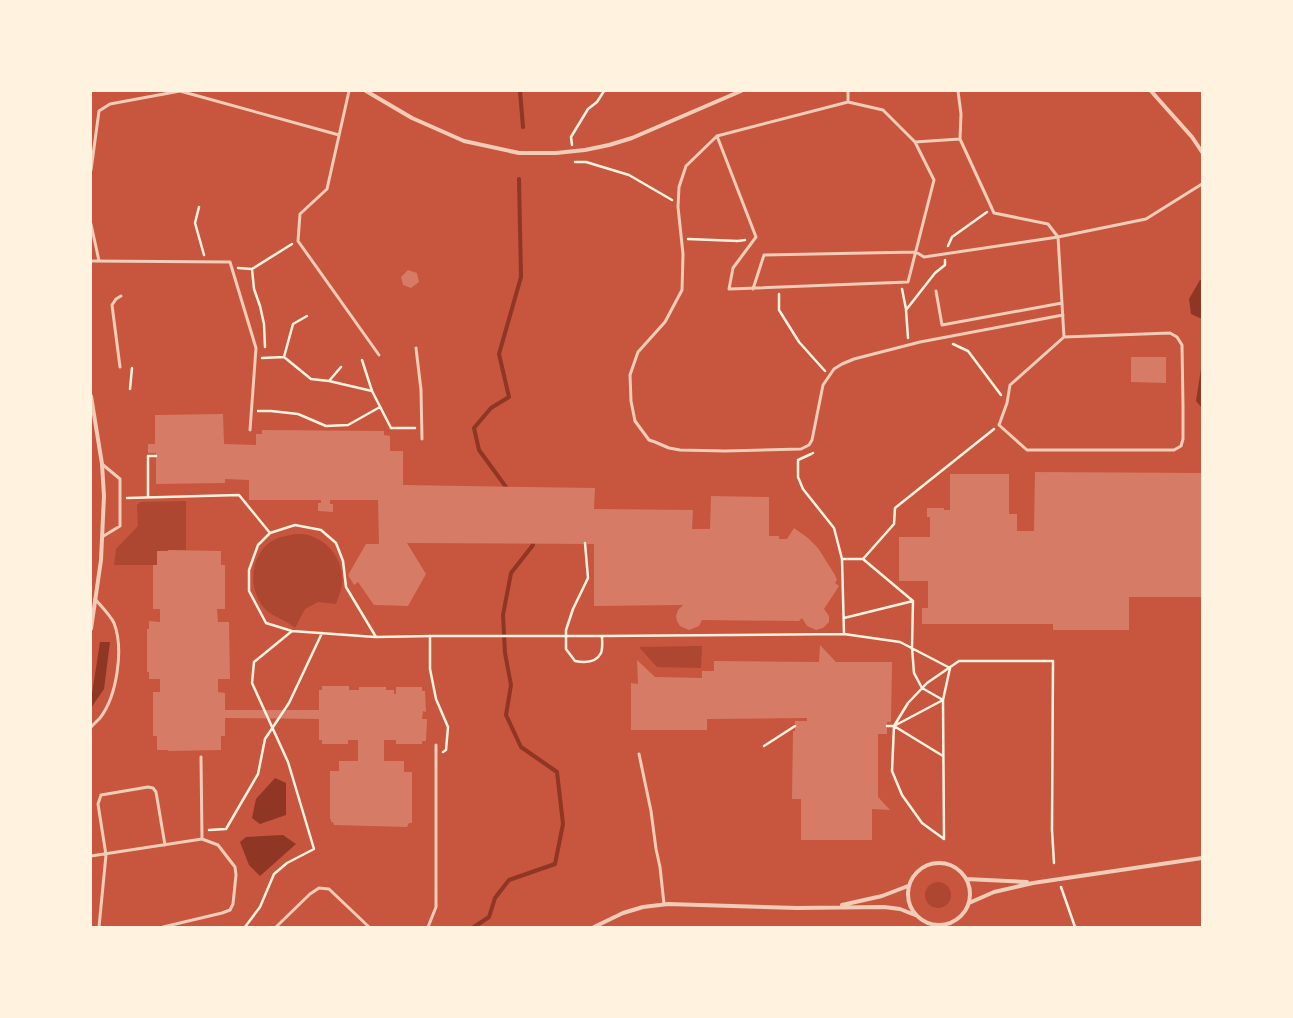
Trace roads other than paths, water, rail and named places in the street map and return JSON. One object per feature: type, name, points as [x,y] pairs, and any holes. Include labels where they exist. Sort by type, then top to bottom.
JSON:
[{"type":"street","points":[[366,91],[412,118],[464,141],[519,153],[556,153],[609,145],[632,138],[741,91]]},
{"type":"street","points":[[1151,91],[1192,137],[1202,152]]},
{"type":"street","points":[[91,396],[102,464],[104,496],[101,560],[91,629]]},
{"type":"street","points":[[969,903],[994,892],[1033,883],[1202,858]]},
{"type":"street","points":[[594,927],[623,913],[643,907],[664,904],[797,908],[884,907],[900,909],[914,915],[926,925],[950,925],[962,915],[969,903],[970,890],[966,879],[960,871],[953,866],[944,863],[935,863],[918,870],[912,877],[908,886],[907,896],[909,906],[914,915]]},
{"type":"street","points":[[966,879],[1033,883]]},
{"type":"street","points":[[835,907],[882,896],[908,886]]},
{"type":"lane","points":[[91,170],[99,111],[110,104],[180,91],[339,135]]},
{"type":"lane","points":[[349,91],[327,189],[300,214],[298,241],[379,355]]},
{"type":"lane","points":[[848,91],[848,102]]},
{"type":"lane","points":[[958,91],[961,114],[960,139],[994,213],[1048,224],[1058,237],[1064,337]]},
{"type":"lane","points":[[717,136],[756,237],[733,268],[729,290],[908,282],[934,180],[915,142],[883,110],[848,102],[717,136],[686,166],[679,187],[678,203],[683,254],[682,290],[664,322],[638,352],[630,375],[631,401],[635,421],[649,440],[669,448],[680,450],[801,450],[809,445],[812,440],[823,385],[834,369],[842,364],[854,359],[909,345],[1063,315]]},
{"type":"lane","points":[[915,142],[960,139]]},
{"type":"lane","points":[[753,289],[764,255],[916,252],[924,258],[945,253],[1058,237],[1146,219],[1202,184]]},
{"type":"lane","points":[[91,224],[99,261]]},
{"type":"lane","points":[[91,261],[230,262],[256,348],[250,430]]},
{"type":"lane","points":[[936,291],[942,325],[1062,303]]},
{"type":"lane","points":[[120,367],[112,305],[116,299],[122,296]]},
{"type":"lane","points":[[1170,333],[1178,337],[1182,345],[1183,439],[1181,446],[1174,450],[1027,450],[999,425],[1007,403],[1010,385],[1064,337],[1170,333]]},
{"type":"lane","points":[[416,348],[421,390],[422,439]]},
{"type":"lane","points":[[102,464],[120,479],[120,526],[102,537]]},
{"type":"lane","points":[[91,726],[100,717],[111,697],[117,675],[118,652],[113,623],[96,599]]},
{"type":"lane","points":[[428,927],[436,907],[436,744]]},
{"type":"lane","points":[[640,754],[660,866],[664,904]]},
{"type":"lane","points":[[201,757],[202,839]]},
{"type":"lane","points":[[99,927],[106,854],[98,804],[101,795],[148,787],[153,788],[156,792],[165,845]]},
{"type":"lane","points":[[91,856],[202,839],[218,845],[235,867],[236,874],[233,904],[230,910],[163,927]]},
{"type":"lane","points":[[276,927],[310,894],[320,888],[329,889],[369,927]]},
{"type":"waterway","points":[[520,91],[523,127]]},
{"type":"waterway","points":[[509,491],[479,450],[474,428],[491,408],[509,397],[499,354],[521,277],[519,179]]},
{"type":"waterway","points":[[474,927],[489,917],[495,898],[509,880],[555,864],[563,824],[557,772],[521,747],[506,715],[511,685],[505,653],[503,615],[511,573],[533,545],[532,539]]}]
